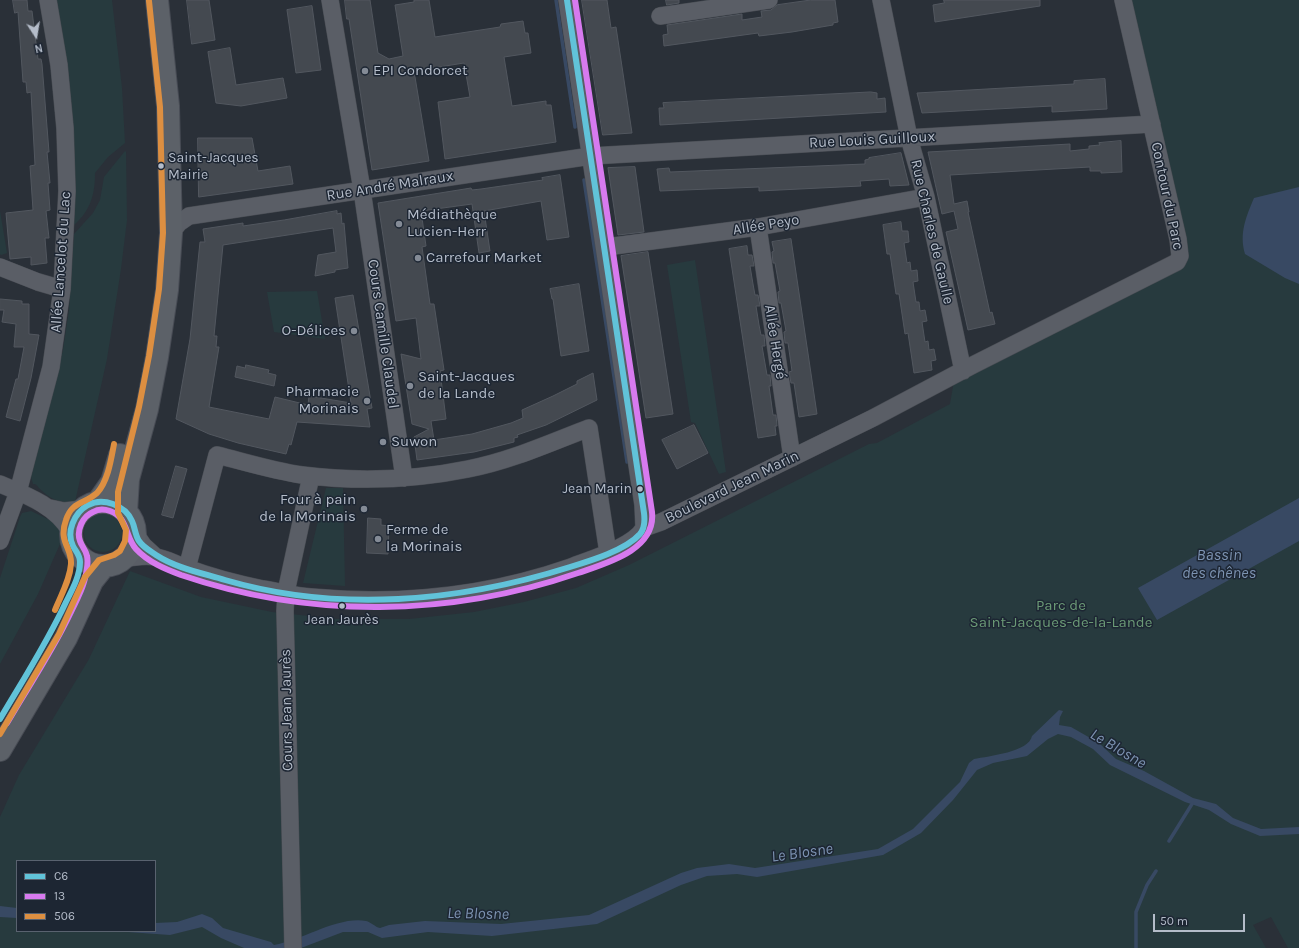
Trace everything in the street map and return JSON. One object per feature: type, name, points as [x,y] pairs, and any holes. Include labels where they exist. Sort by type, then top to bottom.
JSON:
[{"type":"main road","points":[[0,719],[43,649],[60,617],[76,581],[80,563],[79,556],[72,544],[70,531],[74,519],[112,482],[126,433],[138,380],[153,287],[156,223],[155,145],[150,75],[142,0]]},
{"type":"main road","points":[[126,512],[128,479],[146,409],[157,357],[167,290],[171,233],[168,106],[157,0]]},
{"type":"main road","points":[[0,750],[66,638],[92,581],[113,562],[132,548],[135,533],[133,524],[126,512],[115,504],[90,505]]},
{"type":"main road","points":[[79,556],[90,564],[113,562]]},
{"type":"street","name":"Allée Lancelot du Lac","points":[[0,541],[18,492],[51,367],[62,289],[67,191],[65,128],[59,65],[48,0]]},
{"type":"street","name":"Cours Camille Claudel","points":[[330,0],[362,190],[404,478]]},
{"type":"street","points":[[567,0],[606,247],[643,505],[644,528]]},
{"type":"street","points":[[660,16],[769,0]]},
{"type":"street","name":"Rue Charles de Gaulle","points":[[880,0],[909,138],[926,197],[968,368]]},
{"type":"street","name":"Contour du Parc","points":[[968,368],[1177,262],[1180,256],[1178,239],[1123,0]]},
{"type":"street","name":"Rue Louis Guilloux","points":[[591,156],[1152,124]]},
{"type":"street","name":"Rue André Malraux","points":[[171,233],[179,222],[189,216],[591,156]]},
{"type":"street","name":"Allée Peyo","points":[[606,247],[758,227],[926,197]]},
{"type":"street","name":"Allée Hergé","points":[[758,227],[792,458]]},
{"type":"street","points":[[0,267],[38,282],[62,289]]},
{"type":"street","name":"Boulevard Jean Marin","points":[[135,533],[143,545],[156,557],[187,568],[262,588],[308,597],[361,600],[442,596],[507,586],[546,575],[608,553],[640,536],[644,528],[662,522],[873,418],[968,368]]},
{"type":"street","points":[[187,568],[216,455],[311,476],[362,479],[404,478],[470,469],[526,452],[589,428],[608,553]]},
{"type":"street","name":"Cours Jean Jaurès","points":[[293,948],[286,592],[311,476]]},
{"type":"street","points":[[0,484],[49,508],[61,517],[70,531]]},
{"type":"street","points":[[49,508],[64,511],[90,505]]},
{"type":"street","name":"Boulevard Jean Marin","points":[[113,562],[156,557]]},
{"type":"green space","points":[[56,0],[112,0],[122,88],[125,143],[108,157],[95,173],[91,201],[84,214],[74,225],[75,165]]},
{"type":"green space","name":"Parc de Saint-Jacques-de-la-Lande","points":[[1123,0],[1299,0],[1299,948],[1288,948],[1271,917],[1253,925],[1266,948],[0,948],[0,817],[19,775],[89,659],[130,571],[201,597],[272,612],[337,619],[409,619],[474,612],[524,602],[576,588],[629,565],[869,444],[877,443],[950,404],[955,375],[1177,262]]},
{"type":"green space","points":[[125,151],[127,220],[107,359],[75,502],[65,502],[48,496],[33,484],[30,473],[30,463],[35,459],[63,350],[69,310],[74,234],[93,213],[100,200],[104,177]]},
{"type":"green space","points":[[0,211],[7,253],[1,255],[0,254]]},
{"type":"green space","points":[[695,260],[726,472],[719,474],[695,423],[691,422],[667,265]]},
{"type":"green space","points":[[317,291],[325,339],[274,332],[267,292]]},
{"type":"green space","points":[[326,488],[343,488],[345,586],[303,583]]},
{"type":"green space","points":[[31,511],[56,523],[63,537],[38,594],[0,664],[0,578],[20,517],[22,513]]},
{"type":"green space","points":[[103,514],[113,517],[119,523],[122,533],[119,543],[113,549],[103,552],[93,549],[87,543],[84,533],[87,523],[93,517]]},
{"type":"water","points":[[1299,187],[1299,284],[1285,278],[1245,254],[1243,246],[1243,232],[1244,225],[1254,198]]},
{"type":"water","name":"Bassin des chênes","points":[[1299,498],[1299,541],[1157,620],[1138,588]]},
{"type":"water","points":[[1059,710],[1063,711],[1060,717],[1059,725],[1071,727],[1099,743],[1116,759],[1144,771],[1193,798],[1216,804],[1233,818],[1261,829],[1299,827],[1299,834],[1260,836],[1231,824],[1209,810],[1185,802],[1110,765],[1093,749],[1071,737],[1058,734],[1048,739],[1027,756],[993,763],[977,770],[953,800],[921,833],[883,855],[757,877],[737,874],[707,876],[681,885],[597,924],[492,936],[428,932],[382,938],[368,932],[343,932],[301,948],[244,948],[221,938],[202,927],[170,935],[128,932],[156,932],[156,923],[177,922],[202,914],[212,918],[223,928],[271,942],[274,945],[332,925],[355,920],[366,921],[380,928],[389,925],[425,921],[501,924],[589,915],[681,873],[697,868],[729,864],[755,868],[878,849],[913,829],[960,782],[969,763],[974,759],[1016,750],[1024,746],[1032,736]]},
{"type":"water","points":[[0,906],[16,908],[16,918],[0,917]]},
{"type":"building","points":[[13,0],[27,0],[28,11],[32,11],[38,59],[41,59],[42,64],[49,152],[47,152],[50,183],[48,183],[50,210],[46,211],[49,238],[45,238],[47,263],[31,265],[31,257],[10,259],[6,213],[33,210],[30,166],[35,165],[31,92],[27,93],[26,82],[23,82],[18,12],[15,13]]},
{"type":"building","points":[[187,0],[209,0],[215,40],[192,44]]},
{"type":"building","points":[[345,0],[370,0],[378,53],[389,59],[403,56],[395,5],[414,2],[414,0],[429,0],[435,37],[500,27],[501,24],[523,21],[525,33],[528,33],[531,53],[504,57],[512,106],[546,101],[546,105],[551,105],[556,142],[445,159],[438,102],[470,97],[464,63],[414,71],[429,161],[372,170]]},
{"type":"building","points":[[582,0],[607,0],[611,28],[616,27],[632,133],[603,135]]},
{"type":"building","points":[[666,0],[679,0],[679,3],[667,5]]},
{"type":"building","points":[[811,0],[835,0],[838,22],[833,23],[833,25],[792,32],[759,36],[758,33],[664,46],[663,35],[668,34],[667,25],[742,14],[742,20],[762,17],[761,11],[771,10],[777,5]]},
{"type":"building","points":[[944,0],[1040,0],[1040,6],[935,22],[933,5],[944,3]]},
{"type":"building","points":[[312,6],[321,70],[296,73],[287,10]]},
{"type":"building","points":[[230,48],[236,85],[283,78],[287,98],[241,106],[216,103],[208,52]]},
{"type":"building","points":[[1105,79],[1107,109],[1052,112],[1052,106],[922,113],[917,93],[1074,84],[1074,81]]},
{"type":"building","points":[[871,92],[877,93],[877,99],[885,98],[886,112],[660,125],[659,108],[664,108],[663,103]]},
{"type":"building","points":[[198,138],[252,138],[258,171],[290,166],[293,184],[199,197]]},
{"type":"building","points":[[1121,141],[1122,172],[1101,173],[1101,171],[1090,171],[1090,167],[950,175],[954,204],[967,201],[968,212],[990,313],[992,312],[995,324],[968,330],[946,232],[958,229],[954,211],[942,214],[928,152],[1070,144],[1070,151],[1089,149],[1089,146],[1100,145],[1099,143]]},
{"type":"building","points":[[901,153],[909,185],[890,186],[889,179],[860,181],[861,186],[759,191],[759,187],[660,191],[657,169],[669,168],[670,172],[865,164],[865,160],[869,158]]},
{"type":"building","points":[[635,167],[644,232],[618,235],[608,168]]},
{"type":"building","points":[[560,175],[569,237],[547,240],[541,201],[484,211],[490,251],[479,253],[472,204],[421,211],[426,246],[422,247],[430,304],[434,304],[444,370],[440,371],[446,419],[431,421],[434,440],[472,434],[523,418],[522,410],[577,384],[577,381],[593,373],[597,400],[546,425],[517,435],[518,437],[514,438],[514,442],[474,452],[417,460],[414,437],[429,429],[412,424],[401,354],[421,359],[416,318],[396,321],[378,203],[471,188],[472,190],[481,189],[543,180],[542,178]]},
{"type":"building","points":[[337,211],[337,214],[341,213],[342,224],[344,223],[348,268],[335,270],[335,272],[315,276],[318,255],[336,252],[333,228],[223,245],[214,336],[217,336],[216,347],[219,347],[209,407],[269,419],[275,397],[308,405],[309,396],[351,403],[335,298],[353,295],[372,408],[367,409],[370,427],[297,422],[291,445],[289,444],[286,454],[238,443],[209,434],[176,419],[190,339],[200,242],[205,242],[203,229],[243,223],[243,226]]},
{"type":"building","points":[[901,222],[902,231],[908,231],[909,242],[904,243],[907,263],[910,262],[911,271],[917,270],[918,281],[913,282],[916,302],[919,302],[920,311],[925,310],[927,321],[922,322],[925,342],[928,341],[929,350],[934,349],[936,360],[931,361],[932,370],[914,373],[908,333],[905,334],[899,294],[896,294],[890,254],[887,254],[883,225]]},
{"type":"building","points":[[791,239],[817,414],[799,417],[794,383],[791,383],[789,372],[792,371],[788,343],[785,343],[784,332],[786,331],[781,303],[779,303],[778,292],[780,291],[775,263],[773,263],[772,252],[774,251],[772,242]]},
{"type":"building","points":[[747,246],[748,255],[752,255],[754,266],[750,266],[755,295],[758,295],[760,306],[756,306],[761,335],[764,335],[765,346],[762,346],[767,375],[770,375],[771,386],[769,386],[773,415],[776,415],[777,426],[775,426],[776,435],[758,438],[729,249]]},
{"type":"building","points":[[648,252],[673,414],[646,418],[621,256]]},
{"type":"building","points":[[579,284],[589,351],[561,356],[553,299],[550,289]]},
{"type":"building","points":[[0,299],[22,301],[22,304],[29,304],[29,334],[39,335],[31,378],[20,421],[6,417],[16,379],[18,379],[24,347],[14,347],[16,324],[2,322],[4,310],[0,310]]},
{"type":"building","points":[[246,365],[269,370],[268,373],[276,375],[274,386],[235,377],[237,366],[245,368]]},
{"type":"building","points":[[694,425],[708,453],[677,469],[662,440]]},
{"type":"building","points":[[176,466],[187,469],[173,518],[162,515]]},
{"type":"building","name":"Ferme de la Morinais","points":[[368,518],[381,519],[381,525],[389,526],[388,554],[367,553]]},
{"type":"waterway","points":[[556,0],[575,127]]},
{"type":"waterway","points":[[584,180],[627,462]]},
{"type":"waterway","points":[[1169,841],[1192,804]]},
{"type":"waterway","points":[[1136,948],[1136,912],[1147,885],[1156,871]]},
{"type":"transit line","name":"C6","points":[[0,719],[43,647],[75,583],[79,572],[80,560],[79,555],[71,541],[71,529],[75,518],[83,508],[94,503],[107,502],[119,507],[129,515],[138,539],[142,545],[164,560],[181,567],[225,580],[268,590],[311,597],[355,600],[398,599],[442,595],[528,579],[578,565],[617,550],[634,540],[640,534],[644,524],[644,513],[567,0]]},
{"type":"transit line","name":"13","points":[[7,723],[56,642],[81,590],[88,559],[81,543],[79,532],[83,520],[89,514],[97,510],[106,510],[116,514],[123,522],[132,544],[141,554],[157,565],[181,575],[230,589],[279,599],[330,605],[380,607],[430,605],[480,598],[529,588],[602,565],[627,553],[638,545],[646,536],[651,525],[652,512],[575,0]]},
{"type":"transit line","name":"506","points":[[0,734],[59,634],[85,577],[99,560],[114,555],[120,551],[125,541],[126,530],[118,513],[118,492],[139,407],[149,356],[159,289],[163,233],[160,107],[149,1]]},
{"type":"transit line","name":"506","points":[[55,610],[67,582],[71,564],[70,553],[64,539],[66,520],[75,506],[92,497],[101,488],[112,457],[114,444]]},
{"type":"place","name":"EPI Condorcet","points":[[365,71]]},
{"type":"place","name":"Saint-Jacques Mairie","points":[[161,166]]},
{"type":"place","name":"Médiathèque Lucien-Herr","points":[[399,224]]},
{"type":"place","name":"Carrefour Market","points":[[418,258]]},
{"type":"place","name":"O-Délices","points":[[354,331]]},
{"type":"place","name":"Saint-Jacques de la Lande","points":[[410,386]]},
{"type":"place","name":"Pharmacie Morinais","points":[[367,401]]},
{"type":"place","name":"Suwon","points":[[383,442]]},
{"type":"place","name":"Jean Marin","points":[[640,489]]},
{"type":"place","name":"Four à pain de la Morinais","points":[[364,509]]},
{"type":"place","name":"Ferme de la Morinais","points":[[378,539]]},
{"type":"place","name":"Jean Jaurès","points":[[342,606]]},
{"type":"water label","name":"Le Blosne","points":[[1118,749]]},
{"type":"water label","name":"Le Blosne","points":[[802,853]]},
{"type":"water label","name":"Le Blosne","points":[[478,914]]}]
